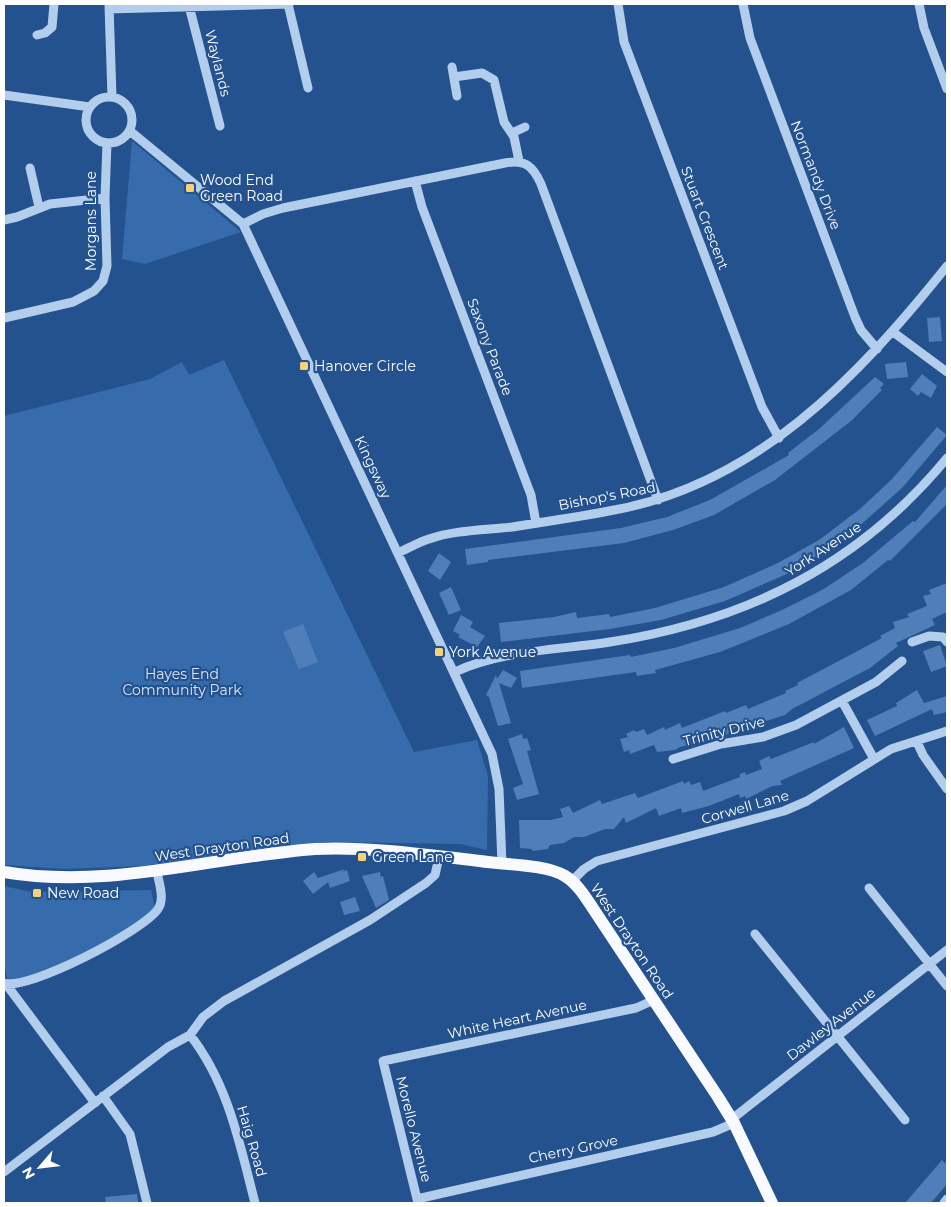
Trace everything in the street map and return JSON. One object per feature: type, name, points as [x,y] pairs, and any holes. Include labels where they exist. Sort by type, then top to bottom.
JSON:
[{"type":"main road","name":"West Drayton Road","points":[[4,872],[40,877],[79,879],[157,872],[316,849],[352,849],[502,864],[551,871],[563,875],[572,881],[594,910],[733,1121],[772,1203]]},
{"type":"street","points":[[37,35],[45,33],[52,27],[54,4]]},
{"type":"street","points":[[112,97],[109,6],[288,4],[308,88]]},
{"type":"street","name":"Stuart Crescent","points":[[618,4],[624,42],[762,407],[779,438]]},
{"type":"street","name":"Normandy Drive","points":[[743,4],[750,38],[855,317],[862,330],[877,349]]},
{"type":"street","points":[[919,4],[924,28],[947,89]]},
{"type":"street","name":"Waylands","points":[[189,6],[220,126]]},
{"type":"street","points":[[452,67],[457,96]]},
{"type":"street","points":[[454,77],[477,73],[491,77],[496,85],[504,122],[512,133],[519,161]]},
{"type":"street","points":[[4,95],[90,107]]},
{"type":"street","points":[[112,97],[125,103],[130,111],[132,121],[130,130],[120,141],[107,143],[97,140],[90,133],[86,122],[90,107],[100,99],[112,97]]},
{"type":"street","points":[[512,133],[525,127]]},
{"type":"street","name":"Kingsway","points":[[130,130],[243,224],[485,736],[496,767],[500,800],[502,864]]},
{"type":"street","name":"Morgans Lane","points":[[4,318],[73,302],[98,287],[107,272],[105,198],[107,143]]},
{"type":"street","points":[[243,224],[276,210],[414,181],[519,161],[532,167],[541,184],[658,500]]},
{"type":"street","points":[[30,168],[40,207]]},
{"type":"street","name":"Saxony Parade","points":[[414,181],[422,207],[531,494],[536,523]]},
{"type":"street","points":[[4,220],[40,207],[74,200],[105,198]]},
{"type":"street","name":"Bishop's Road","points":[[398,553],[436,537],[627,508],[658,500],[718,476],[779,438],[831,395],[893,332],[947,266]]},
{"type":"street","points":[[893,332],[947,372]]},
{"type":"street","name":"York Avenue","points":[[455,672],[488,660],[658,634],[714,618],[770,597],[819,571],[862,542],[915,494],[947,458]]},
{"type":"street","points":[[912,642],[929,636],[943,637],[947,642]]},
{"type":"street","name":"Trinity Drive","points":[[673,759],[713,746],[763,738],[808,719],[876,682],[902,661]]},
{"type":"street","points":[[842,701],[874,760]]},
{"type":"street","name":"Corwell Lane","points":[[572,881],[584,869],[597,861],[758,820],[797,807],[891,749],[947,731]]},
{"type":"street","points":[[917,742],[923,755],[947,789]]},
{"type":"street","points":[[5,1167],[95,1104],[168,1047],[190,1035],[203,1018],[224,1001],[370,920],[426,883],[435,875],[439,857]]},
{"type":"street","points":[[95,1104],[5,984],[40,978],[107,946],[149,918],[158,908],[161,896],[157,872]]},
{"type":"street","points":[[869,888],[947,986]]},
{"type":"street","points":[[755,934],[905,1120]]},
{"type":"street","name":"Dawley Avenue","points":[[733,1121],[947,950]]},
{"type":"street","name":"White Heart Avenue","points":[[383,1061],[627,1010],[654,1000]]},
{"type":"street","name":"Haig Road","points":[[190,1035],[200,1047],[231,1110],[255,1203]]},
{"type":"street","name":"Morello Avenue","points":[[383,1061],[417,1201]]},
{"type":"street","points":[[103,1096],[130,1134],[147,1203]]},
{"type":"street","name":"Cherry Grove","points":[[417,1201],[713,1132],[733,1121]]},
{"type":"street","points":[[944,1203],[947,1199]]},
{"type":"green space","points":[[132,141],[241,232],[145,264],[122,259]]},
{"type":"green space","name":"Hayes End Community Park","points":[[224,360],[414,752],[477,740],[488,776],[487,850],[460,844],[324,842],[141,866],[64,869],[4,865],[4,416],[150,379],[182,362],[189,375]]},
{"type":"green space","points":[[4,886],[31,892],[151,890],[155,908],[123,932],[86,954],[47,971],[8,981],[4,967]]},
{"type":"building","points":[[940,317],[942,341],[929,342],[927,318]]},
{"type":"building","points":[[906,362],[908,377],[887,379],[885,364]]},
{"type":"building","points":[[922,374],[937,386],[931,398],[921,392],[918,396],[910,389]]},
{"type":"building","points":[[875,377],[884,384],[880,388],[882,390],[851,421],[775,480],[714,515],[673,530],[624,543],[488,560],[488,562],[467,565],[465,549],[621,528],[667,517],[710,500],[789,455],[788,453],[819,429]]},
{"type":"building","points":[[937,427],[947,435],[902,488],[848,536],[789,573],[725,601],[661,620],[610,629],[501,642],[499,623],[554,617],[576,612],[577,618],[609,614],[610,617],[655,608],[724,587],[778,563],[819,540],[860,509],[892,479]]},
{"type":"building","points":[[947,485],[947,504],[890,561],[888,560],[851,590],[789,624],[720,652],[655,670],[656,673],[637,676],[636,672],[522,688],[520,671],[630,655],[631,657],[674,648],[740,628],[782,610],[822,590],[863,563],[913,521],[915,522]]},
{"type":"building","points":[[439,553],[451,562],[440,580],[428,571]]},
{"type":"building","points":[[947,583],[947,612],[932,619],[935,625],[896,643],[898,646],[870,668],[792,709],[785,715],[766,721],[763,726],[758,727],[755,723],[747,730],[738,731],[736,727],[726,735],[716,735],[708,741],[680,747],[675,750],[657,752],[654,745],[630,754],[629,750],[624,752],[620,739],[628,737],[626,734],[634,730],[636,732],[644,729],[647,735],[664,727],[665,730],[680,723],[682,728],[725,711],[726,713],[746,705],[748,709],[786,693],[785,691],[798,685],[797,683],[882,638],[880,636],[895,628],[893,622],[909,617],[907,614],[927,606],[923,596],[931,594],[929,590]]},
{"type":"building","points":[[451,587],[461,610],[449,615],[439,593]]},
{"type":"building","points":[[461,615],[473,622],[470,627],[485,636],[477,647],[458,637],[460,635],[453,631]]},
{"type":"building","points":[[303,624],[318,662],[299,669],[283,632]]},
{"type":"building","points":[[940,645],[947,666],[931,672],[923,651]]},
{"type":"building","points":[[503,670],[517,678],[511,688],[499,683],[511,723],[498,726],[489,697],[486,695],[496,675],[497,679]]},
{"type":"building","points":[[917,690],[924,703],[947,696],[947,712],[934,715],[932,709],[875,736],[867,720],[897,706],[896,703]]},
{"type":"building","points":[[844,727],[854,748],[780,781],[782,785],[772,786],[746,799],[745,796],[740,798],[739,794],[709,806],[682,813],[681,808],[659,816],[656,808],[626,823],[624,817],[614,829],[605,829],[584,837],[574,837],[564,843],[550,845],[548,849],[532,851],[532,849],[520,848],[519,820],[551,820],[563,817],[560,809],[569,806],[573,813],[600,800],[602,804],[635,793],[638,798],[683,781],[684,784],[689,781],[691,785],[700,782],[703,791],[740,777],[740,774],[745,772],[746,775],[762,769],[759,761],[769,756],[771,759],[814,742],[814,744]]},
{"type":"building","points":[[522,734],[523,739],[527,738],[531,750],[527,751],[539,794],[517,800],[513,788],[523,784],[508,739]]},
{"type":"building","points":[[345,869],[342,872],[347,870],[350,881],[330,888],[328,882],[313,894],[303,881],[314,872],[318,878]]},
{"type":"building","points":[[380,872],[381,877],[383,876],[389,900],[376,908],[362,876]]},
{"type":"building","points":[[355,897],[360,911],[344,915],[340,902]]},
{"type":"building","points":[[942,1160],[947,1165],[947,1184],[931,1203],[905,1203]]},
{"type":"building","points":[[137,1194],[138,1203],[106,1203],[105,1197]]},
{"type":"place","name":"Wood End Green Road","points":[[190,188]]},
{"type":"place","name":"Hanover Circle","points":[[304,366]]},
{"type":"place","name":"York Avenue","points":[[439,652]]},
{"type":"place","name":"Green Lane","points":[[362,857]]},
{"type":"place","name":"New Road","points":[[37,893]]}]
